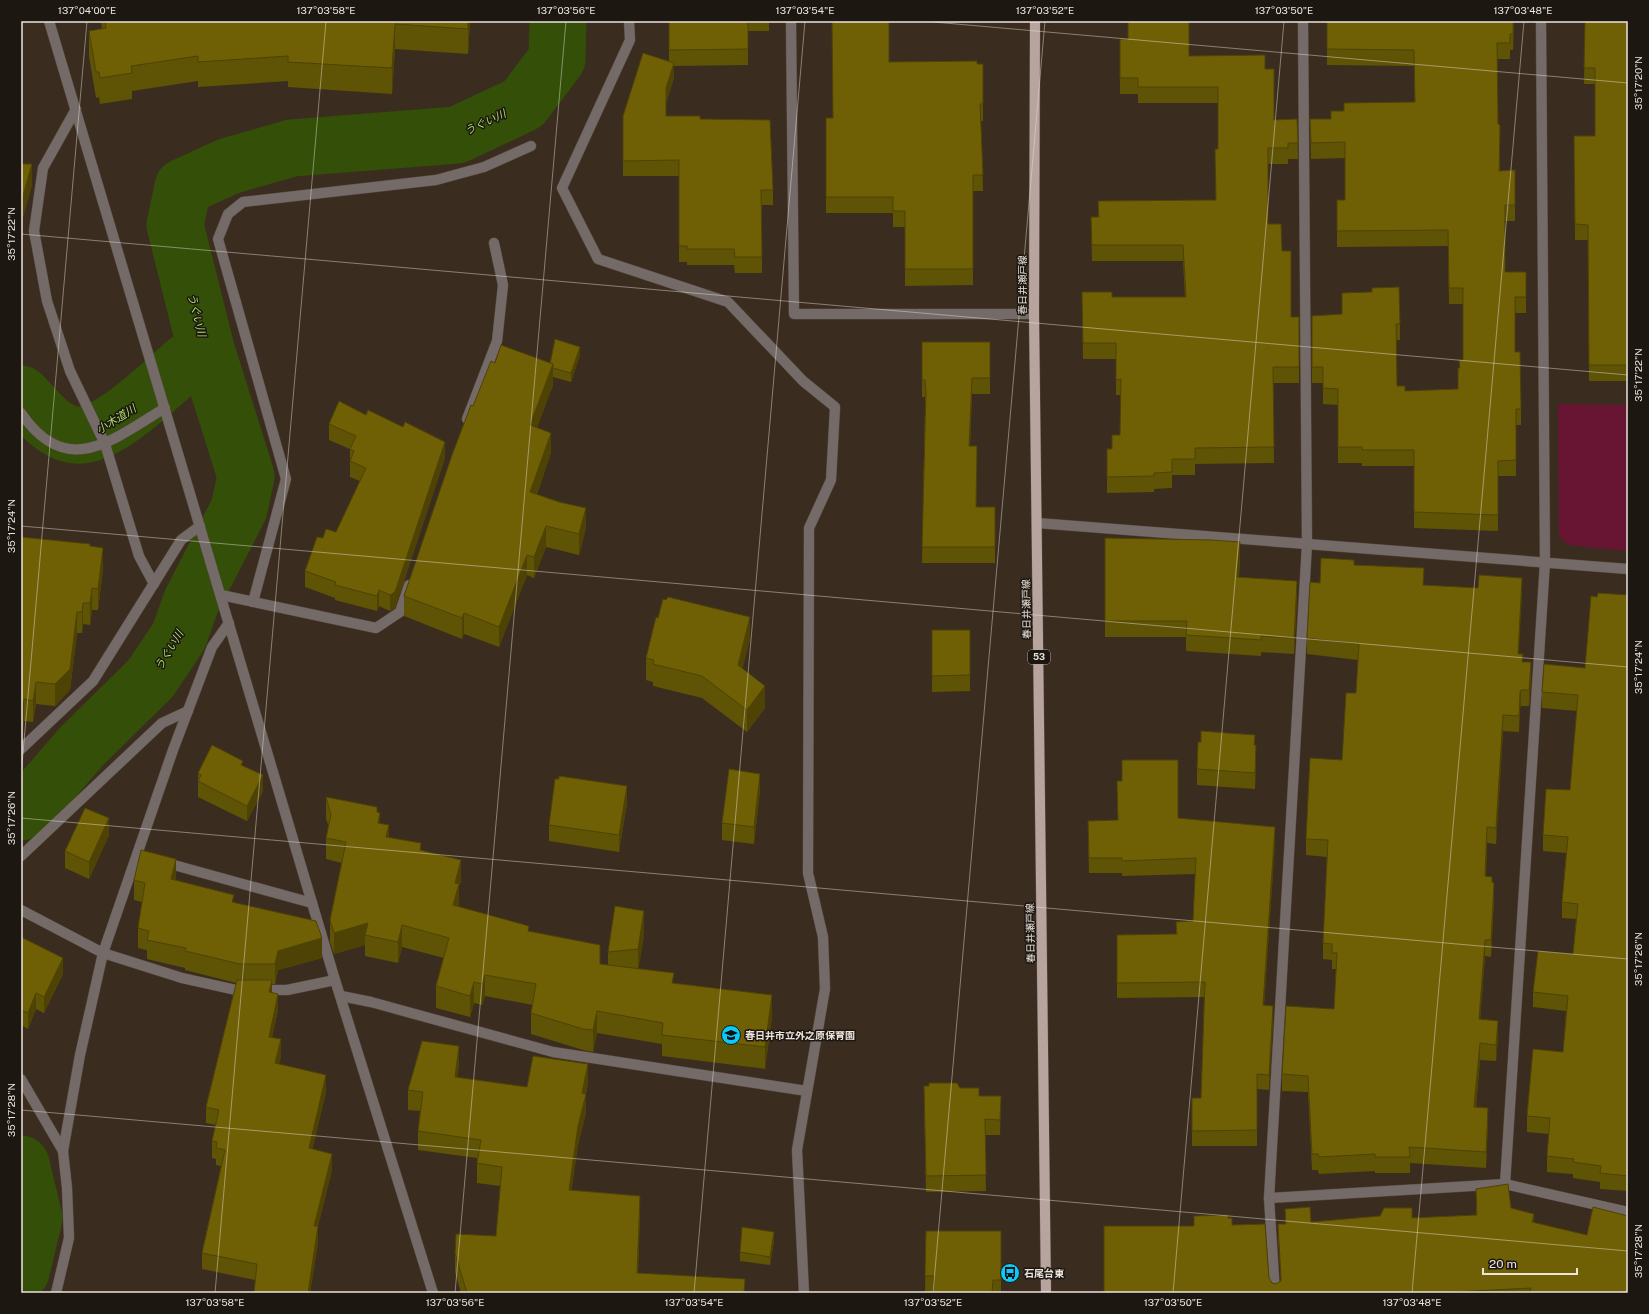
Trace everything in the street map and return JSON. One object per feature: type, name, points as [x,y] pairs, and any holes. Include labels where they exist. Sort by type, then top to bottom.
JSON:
[{"type":"main road","name":"春日井瀬戸線","points":[[1035,21],[1034,314],[1046,1293]]},
{"type":"street","points":[[49,21],[335,980],[433,1293]]},
{"type":"street","points":[[629,21],[630,40],[562,188],[598,259],[728,302],[804,381],[835,407],[832,480],[809,528],[808,873],[823,938],[825,989],[797,1150],[804,1293]]},
{"type":"street","points":[[791,21],[794,314],[1034,314]]},
{"type":"street","points":[[1275,1293],[1269,1198],[1307,544],[1303,21]]},
{"type":"street","points":[[1506,1184],[1545,562],[1541,21]]},
{"type":"street","points":[[76,109],[43,168],[34,231],[47,301],[70,371],[105,444],[139,556],[154,584]]},
{"type":"street","points":[[253,602],[286,479],[218,239],[228,214],[243,202],[436,180],[484,167],[531,146]]},
{"type":"street","points":[[463,429],[497,341],[503,285],[494,243]]},
{"type":"street","points":[[21,413],[32,429],[51,444],[79,450],[105,444],[164,407]]},
{"type":"street","points":[[1037,523],[1628,569]]},
{"type":"street","points":[[21,749],[93,681],[181,540],[200,527]]},
{"type":"street","points":[[221,595],[376,628],[400,612],[412,575]]},
{"type":"street","points":[[56,1293],[69,1238],[67,1188],[63,1151],[80,1055],[103,953],[145,857],[188,711],[212,648],[229,623]]},
{"type":"street","points":[[21,856],[162,723],[188,711]]},
{"type":"street","points":[[145,857],[312,903]]},
{"type":"street","points":[[21,910],[103,953],[182,978],[236,990],[287,990],[335,980]]},
{"type":"street","points":[[341,996],[371,1002],[554,1052],[807,1091]]},
{"type":"street","points":[[21,1079],[63,1151]]},
{"type":"street","points":[[1269,1198],[1506,1184],[1628,1212]]},
{"type":"shaded area","points":[[1558,404],[1628,405],[1628,551],[1568,545],[1559,536]]},
{"type":"building","points":[[105,21],[468,21],[468,29],[395,24],[392,68],[288,62],[288,56],[198,62],[198,56],[131,66],[132,73],[100,78],[99,72],[96,72],[89,31],[106,28]]},
{"type":"building","points":[[669,21],[748,21],[748,49],[669,50]]},
{"type":"building","points":[[832,21],[889,21],[889,62],[977,61],[977,64],[983,64],[983,104],[980,104],[983,175],[973,175],[973,269],[905,269],[905,211],[893,211],[893,197],[826,197],[826,118],[833,118]]},
{"type":"building","points":[[1128,21],[1189,21],[1189,56],[1265,55],[1265,69],[1274,69],[1274,120],[1297,119],[1298,143],[1288,143],[1288,148],[1268,148],[1268,224],[1281,224],[1282,251],[1291,251],[1291,317],[1299,317],[1299,367],[1273,367],[1274,447],[1195,448],[1195,459],[1172,459],[1172,472],[1154,473],[1154,476],[1107,477],[1107,449],[1112,449],[1112,435],[1120,435],[1121,379],[1116,380],[1116,343],[1083,343],[1082,292],[1112,292],[1112,297],[1186,297],[1183,245],[1092,245],[1091,217],[1099,217],[1098,201],[1216,200],[1215,149],[1218,149],[1218,87],[1138,87],[1138,78],[1120,78],[1120,39],[1128,39]]},
{"type":"building","points":[[1327,21],[1513,21],[1513,34],[1510,34],[1510,43],[1497,43],[1498,124],[1500,125],[1499,171],[1515,170],[1515,205],[1505,205],[1505,272],[1526,272],[1526,297],[1515,297],[1515,352],[1520,352],[1521,409],[1516,409],[1516,460],[1498,461],[1498,515],[1414,512],[1414,450],[1362,450],[1362,447],[1338,447],[1338,389],[1323,388],[1323,367],[1312,367],[1312,316],[1342,314],[1342,293],[1372,292],[1372,288],[1399,287],[1400,324],[1396,324],[1397,386],[1405,386],[1405,391],[1458,389],[1458,368],[1460,368],[1459,360],[1463,360],[1463,288],[1449,288],[1448,230],[1337,231],[1337,200],[1345,200],[1345,142],[1311,143],[1310,119],[1331,119],[1331,111],[1344,111],[1344,103],[1415,102],[1414,50],[1327,49]]},
{"type":"building","points":[[1585,21],[1628,21],[1628,365],[1589,365],[1588,225],[1575,224],[1574,136],[1595,136],[1595,68],[1584,68]]},
{"type":"building","points":[[643,53],[674,63],[666,88],[666,116],[700,116],[700,119],[770,120],[773,190],[761,190],[762,257],[735,257],[734,249],[687,249],[687,246],[679,246],[679,160],[623,161],[623,116]]},
{"type":"building","points":[[21,164],[32,164],[22,199],[21,199]]},
{"type":"building","points":[[555,339],[580,347],[571,373],[553,368],[553,364],[550,364]]},
{"type":"building","points":[[922,342],[990,342],[990,378],[972,378],[969,446],[977,446],[976,507],[995,507],[995,547],[922,547],[926,392],[925,380],[922,380]]},
{"type":"building","points":[[501,345],[553,364],[530,425],[551,433],[530,492],[559,502],[586,508],[579,534],[546,526],[534,557],[527,555],[499,627],[464,613],[462,618],[404,596],[452,455],[471,405],[473,406],[491,361],[495,363]]},
{"type":"building","points":[[339,401],[366,415],[368,410],[403,427],[405,422],[445,442],[395,592],[390,595],[379,590],[377,596],[335,585],[336,582],[305,571],[317,537],[323,538],[326,529],[336,532],[366,468],[350,461],[354,451],[350,449],[356,436],[329,424]]},
{"type":"building","points":[[21,537],[90,544],[90,546],[103,548],[98,589],[92,588],[90,603],[83,603],[82,612],[77,612],[70,669],[55,684],[36,682],[33,701],[24,699],[22,711],[21,711]]},
{"type":"building","points":[[1105,538],[1240,542],[1237,577],[1297,581],[1294,638],[1261,636],[1261,640],[1186,635],[1187,621],[1105,621]]},
{"type":"building","points":[[1321,558],[1354,560],[1354,565],[1424,568],[1423,585],[1478,588],[1479,575],[1522,578],[1518,654],[1523,654],[1522,662],[1531,662],[1529,690],[1521,690],[1520,692],[1519,716],[1503,715],[1496,828],[1487,827],[1485,876],[1492,877],[1492,882],[1494,883],[1491,940],[1485,940],[1479,1019],[1498,1021],[1496,1045],[1480,1043],[1474,1107],[1488,1108],[1486,1152],[1409,1147],[1410,1157],[1375,1157],[1375,1154],[1319,1157],[1318,1154],[1312,1154],[1308,1076],[1282,1074],[1286,1006],[1334,1009],[1337,953],[1332,953],[1332,944],[1323,943],[1328,840],[1306,839],[1310,758],[1342,760],[1346,693],[1356,693],[1359,644],[1307,638],[1310,582],[1320,583]]},
{"type":"building","points":[[1598,593],[1628,595],[1628,1176],[1600,1173],[1601,1166],[1573,1162],[1574,1159],[1547,1156],[1550,1118],[1527,1116],[1533,1049],[1563,1052],[1568,996],[1533,992],[1538,951],[1573,954],[1578,904],[1562,902],[1568,837],[1543,835],[1546,789],[1570,790],[1578,695],[1542,692],[1544,664],[1585,668],[1591,596],[1597,597]]},
{"type":"building","points":[[668,597],[750,617],[738,665],[765,686],[747,710],[702,676],[653,664],[654,660],[646,658],[656,617],[658,618],[663,599],[666,600]]},
{"type":"building","points":[[932,630],[970,630],[970,675],[932,676]]},
{"type":"building","points":[[1201,731],[1255,735],[1255,773],[1197,769],[1198,742],[1201,742]]},
{"type":"building","points":[[212,745],[243,761],[241,765],[263,775],[247,806],[198,781],[201,775],[198,773]]},
{"type":"building","points":[[1122,760],[1178,760],[1178,818],[1275,827],[1263,1005],[1273,1006],[1269,1075],[1257,1074],[1257,1130],[1192,1131],[1192,1098],[1201,1098],[1205,982],[1117,983],[1117,935],[1177,934],[1176,922],[1193,921],[1196,858],[1122,861],[1122,858],[1089,858],[1088,821],[1118,820],[1117,781],[1122,781]]},
{"type":"building","points":[[729,769],[760,774],[754,827],[722,823]]},
{"type":"building","points":[[559,776],[627,786],[619,835],[549,825],[555,779],[559,779]]},
{"type":"building","points":[[326,797],[377,807],[377,812],[380,813],[378,823],[389,825],[386,837],[421,843],[420,850],[461,860],[455,883],[459,884],[453,905],[529,926],[528,931],[600,945],[600,964],[674,973],[672,983],[772,995],[765,1047],[662,1035],[663,1023],[597,1011],[593,1030],[583,1029],[531,1013],[536,984],[485,975],[482,984],[474,982],[470,996],[436,986],[449,938],[402,925],[398,942],[365,935],[368,923],[334,933],[330,920],[346,842],[326,838],[331,815]]},
{"type":"building","points":[[85,808],[109,818],[89,862],[65,851]]},
{"type":"building","points":[[141,850],[176,859],[171,879],[234,895],[232,902],[316,921],[322,938],[278,951],[275,964],[240,964],[185,951],[186,948],[147,940],[149,931],[138,928],[145,883],[134,880]]},
{"type":"building","points":[[615,906],[644,911],[638,949],[608,952]]},
{"type":"building","points":[[21,937],[63,958],[44,997],[36,993],[28,1013],[21,1010]]},
{"type":"building","points":[[237,980],[272,980],[269,992],[278,994],[269,1037],[281,1039],[275,1063],[326,1075],[309,1148],[332,1154],[314,1226],[318,1226],[308,1293],[254,1293],[257,1264],[202,1253],[225,1150],[216,1148],[217,1142],[212,1141],[219,1110],[206,1107]]},
{"type":"building","points":[[422,1041],[459,1046],[455,1077],[527,1087],[533,1056],[588,1064],[582,1093],[586,1094],[578,1126],[569,1190],[640,1196],[637,1273],[745,1279],[744,1293],[467,1293],[455,1253],[456,1234],[496,1236],[502,1167],[477,1163],[481,1140],[418,1131],[423,1092],[408,1090]]},
{"type":"building","points":[[929,1083],[957,1083],[960,1088],[979,1088],[979,1096],[1001,1096],[1000,1120],[985,1119],[986,1175],[926,1176],[924,1086],[929,1086]]},
{"type":"building","points":[[1508,1184],[1511,1208],[1534,1214],[1532,1222],[1587,1235],[1593,1207],[1628,1216],[1628,1293],[1530,1293],[1531,1288],[1454,1293],[1104,1293],[1104,1226],[1194,1226],[1194,1216],[1228,1215],[1228,1218],[1232,1218],[1232,1225],[1265,1224],[1269,1278],[1272,1283],[1276,1284],[1281,1281],[1278,1224],[1286,1224],[1285,1209],[1310,1207],[1311,1222],[1380,1216],[1384,1208],[1412,1208],[1412,1218],[1477,1215],[1476,1189]]},
{"type":"building","points":[[742,1227],[774,1232],[770,1257],[740,1252]]},
{"type":"building","points":[[926,1231],[1001,1231],[1001,1280],[993,1280],[992,1293],[933,1293],[934,1276],[925,1276]]},
{"type":"waterway","name":"うぐい川","points":[[21,812],[42,792],[82,746],[151,678],[179,636],[191,602],[239,509],[246,476],[206,349],[175,225],[183,187],[229,166],[292,148],[457,135],[523,104],[557,59],[558,21]]},
{"type":"waterway","name":"小木道川","points":[[21,394],[49,423],[70,434],[84,435],[99,430],[115,421],[148,396],[188,361],[206,349]]},
{"type":"waterway","name":"うぐい川","points":[[21,1164],[34,1218],[21,1272]]},
{"type":"place","name":"春日井市立外之原保育園","points":[[731,1035]]},
{"type":"place","name":"石尾台東","points":[[1010,1273]]}]
